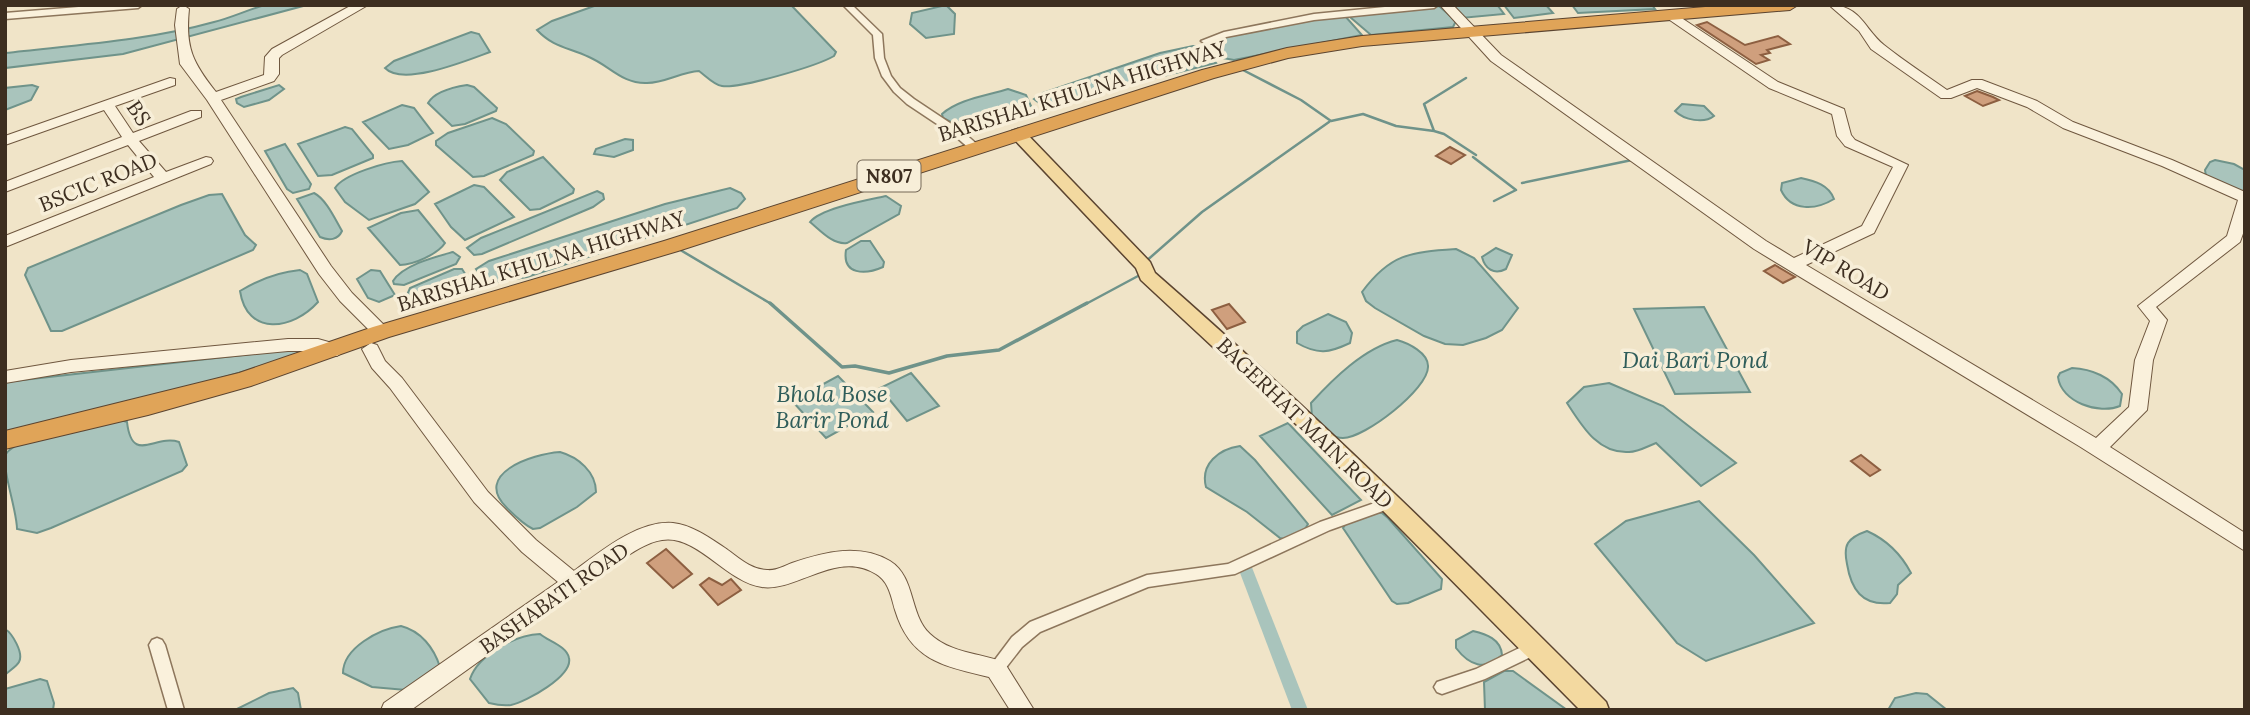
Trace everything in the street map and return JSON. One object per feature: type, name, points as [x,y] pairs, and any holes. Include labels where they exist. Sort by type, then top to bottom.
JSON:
[{"type":"highway","name":"BARISHAL KHULNA HIGHWAY","points":[[5,440],[146,408],[376,341],[1018,134],[1208,74],[1287,53],[1362,41],[1790,5]]},
{"type":"main road","name":"BAGERHAT MAIN ROAD","points":[[1018,134],[1144,265],[1147,275],[1249,368],[1389,503],[1597,710]]},
{"type":"street","points":[[5,16],[138,5]]},
{"type":"street","points":[[213,98],[269,78],[272,74],[272,57],[277,52],[362,5]]},
{"type":"street","points":[[847,5],[877,34],[878,54],[887,80],[896,93],[945,121],[975,148]]},
{"type":"street","points":[[1206,41],[1224,34],[1314,17],[1434,5]]},
{"type":"street","name":"VIP ROAD","points":[[1446,5],[1496,58],[1666,180],[1793,265],[2097,448],[2245,543]]},
{"type":"street","points":[[1835,5],[1864,28],[1876,46],[1945,95],[1977,83],[2032,104],[2068,125],[2167,163],[2245,199],[2234,238],[2146,306],[2159,320],[2144,360],[2138,410],[2097,448]]},
{"type":"street","points":[[183,9],[181,26],[187,64],[213,98],[325,270],[376,341],[378,364],[396,383],[481,497],[528,546],[574,583]]},
{"type":"street","points":[[1667,14],[1717,50],[1752,68],[1766,80],[1839,112],[1844,136],[1850,143],[1901,165],[1868,229],[1793,265]]},
{"type":"street","points":[[5,141],[170,82]]},
{"type":"street","name":"BS","points":[[107,104],[130,139],[163,178]]},
{"type":"street","name":"BSCIC ROAD","points":[[5,187],[196,114]]},
{"type":"street","name":"BSCIC ROAD","points":[[5,242],[206,161]]},
{"type":"street","points":[[5,377],[71,366],[288,345],[318,345],[338,350]]},
{"type":"street","points":[[1023,710],[996,669],[1017,642],[1035,627],[1147,581],[1230,570],[1325,526],[1389,503]]},
{"type":"street","name":"BASHABATI ROAD","points":[[392,710],[612,555],[643,537],[667,530],[687,533],[748,576],[771,579],[827,560],[859,559],[884,568],[896,581],[906,614],[919,639],[944,656],[996,669]]},
{"type":"street","points":[[157,645],[176,710]]},
{"type":"street","points":[[1442,687],[1480,674],[1536,647]]},
{"type":"water","points":[[265,5],[307,5],[123,54],[5,68],[5,53],[162,34],[220,20]]},
{"type":"water","points":[[597,5],[791,5],[836,52],[834,56],[812,65],[744,84],[722,86],[699,71],[654,83],[638,83],[623,78],[589,57],[555,44],[537,30],[552,21]]},
{"type":"water","points":[[946,5],[955,14],[954,34],[926,38],[910,24],[912,13]]},
{"type":"water","points":[[1504,5],[1546,5],[1553,13],[1514,18]]},
{"type":"water","points":[[1572,5],[1652,5],[1655,9],[1578,13]]},
{"type":"water","points":[[1439,6],[1456,21],[1453,27],[1371,35],[1350,17],[1350,14]]},
{"type":"water","points":[[1452,6],[1498,6],[1504,14],[1461,18]]},
{"type":"water","points":[[1345,16],[1362,35],[1234,60],[1223,58],[1213,46],[1229,36]]},
{"type":"water","points":[[471,32],[479,34],[490,52],[452,66],[420,73],[406,75],[385,68],[394,61]]},
{"type":"water","points":[[1193,46],[1203,47],[1216,63],[1043,106],[1034,99],[1043,93],[1160,53]]},
{"type":"water","points":[[32,85],[38,87],[31,100],[5,110],[5,88]]},
{"type":"water","points":[[279,85],[284,89],[269,100],[244,107],[237,103],[236,99]]},
{"type":"water","points":[[467,85],[474,87],[497,108],[496,111],[465,124],[452,126],[428,103],[440,93]]},
{"type":"water","points":[[1008,89],[1026,95],[1031,106],[965,129],[943,118],[942,114],[956,105]]},
{"type":"water","points":[[1682,104],[1704,106],[1714,116],[1705,120],[1689,119],[1675,111]]},
{"type":"water","points":[[402,105],[414,108],[433,133],[408,145],[389,149],[363,122]]},
{"type":"water","points":[[492,118],[506,124],[534,151],[533,155],[484,176],[473,177],[436,145],[436,141],[448,133]]},
{"type":"water","points":[[345,127],[352,129],[373,158],[332,175],[318,176],[298,144]]},
{"type":"water","points":[[625,139],[633,140],[633,150],[614,157],[594,154],[596,149]]},
{"type":"water","points":[[285,144],[311,184],[309,189],[293,193],[287,189],[265,151]]},
{"type":"water","points":[[543,157],[574,189],[573,193],[540,209],[530,210],[500,180],[507,172]]},
{"type":"water","points":[[2215,160],[2234,164],[2245,170],[2245,198],[2206,176],[2205,170],[2210,162]]},
{"type":"water","points":[[402,161],[429,192],[415,204],[369,220],[345,202],[335,188],[356,174],[376,166]]},
{"type":"water","points":[[1801,178],[1825,187],[1834,199],[1812,207],[1791,202],[1781,190],[1782,183]]},
{"type":"water","points":[[474,185],[484,187],[514,217],[465,240],[451,227],[435,204]]},
{"type":"water","points":[[730,188],[741,193],[745,199],[737,208],[527,277],[491,283],[485,281],[476,269],[489,261],[665,204]]},
{"type":"water","points":[[597,191],[603,194],[604,199],[593,207],[482,254],[474,255],[467,248],[481,238]]},
{"type":"water","points":[[314,193],[326,204],[342,231],[336,238],[320,237],[297,199]]},
{"type":"water","points":[[222,194],[245,235],[256,245],[253,250],[62,331],[51,331],[25,275],[28,268],[181,205],[209,195]]},
{"type":"water","points":[[886,196],[901,206],[899,214],[847,243],[832,240],[810,222],[834,209]]},
{"type":"water","points":[[418,210],[445,243],[425,258],[400,265],[368,228],[401,213]]},
{"type":"water","points":[[861,241],[870,241],[884,262],[883,267],[862,272],[851,268],[846,258],[846,250]]},
{"type":"water","points":[[1496,248],[1512,255],[1506,269],[1494,271],[1485,265],[1482,257]]},
{"type":"water","points":[[1456,249],[1474,258],[1518,308],[1502,330],[1463,345],[1445,344],[1424,336],[1366,301],[1362,292],[1372,279],[1392,262],[1413,254]]},
{"type":"water","points":[[453,252],[460,257],[456,264],[404,285],[394,284],[393,281],[404,270]]},
{"type":"water","points":[[454,269],[462,269],[471,283],[468,290],[422,304],[411,304],[407,295],[410,288]]},
{"type":"water","points":[[300,270],[307,274],[318,302],[296,319],[284,323],[261,322],[244,306],[240,291],[269,277]]},
{"type":"water","points":[[371,270],[380,271],[395,295],[379,302],[368,298],[357,279]]},
{"type":"water","name":"Dai Bari Pond","points":[[1704,307],[1750,392],[1675,394],[1634,309]]},
{"type":"water","points":[[1328,314],[1346,322],[1352,333],[1350,343],[1336,349],[1317,351],[1297,343],[1297,332],[1303,326]]},
{"type":"water","points":[[1397,340],[1417,349],[1425,357],[1428,367],[1418,387],[1394,411],[1366,430],[1343,438],[1326,431],[1312,417],[1311,403],[1361,357]]},
{"type":"water","points":[[296,349],[298,354],[292,358],[5,432],[5,382]]},
{"type":"water","points":[[2072,368],[2094,372],[2107,379],[2122,394],[2120,406],[2102,409],[2073,400],[2061,386],[2058,377],[2060,373]]},
{"type":"water","points":[[911,373],[939,406],[907,421],[880,388]]},
{"type":"water","name":"Bhola Bose Barir Pond","points":[[838,376],[873,412],[826,438],[792,401]]},
{"type":"water","points":[[1609,383],[1663,406],[1736,463],[1701,486],[1656,443],[1629,452],[1608,448],[1600,443],[1585,429],[1567,403],[1584,387]]},
{"type":"water","points":[[121,420],[127,422],[130,435],[139,445],[179,442],[187,465],[182,471],[51,528],[37,533],[17,529],[7,480],[5,456],[8,451],[17,445]]},
{"type":"water","points":[[1288,423],[1361,500],[1332,515],[1260,436]]},
{"type":"water","points":[[1240,446],[1255,460],[1308,524],[1301,536],[1288,540],[1280,538],[1247,512],[1206,487],[1206,471],[1213,459],[1225,450]]},
{"type":"water","points":[[560,452],[585,466],[593,478],[596,492],[577,507],[540,528],[533,529],[507,508],[498,496],[497,485],[501,476],[510,468],[535,457]]},
{"type":"water","points":[[1699,501],[1754,555],[1814,623],[1706,661],[1677,643],[1595,544],[1626,521]]},
{"type":"water","points":[[1374,512],[1382,513],[1388,518],[1442,579],[1441,589],[1408,603],[1397,604],[1392,601],[1343,528],[1347,522]]},
{"type":"water","points":[[1867,531],[1893,548],[1911,573],[1898,585],[1897,594],[1890,603],[1865,599],[1851,581],[1846,547],[1855,536]]},
{"type":"water","points":[[401,626],[426,641],[440,667],[406,690],[372,687],[343,673],[349,656],[364,641],[383,631]]},
{"type":"water","points":[[5,629],[16,644],[20,658],[18,664],[5,675]]},
{"type":"water","points":[[1473,631],[1496,641],[1502,655],[1483,665],[1466,659],[1456,648],[1456,640]]},
{"type":"water","points":[[540,634],[568,654],[568,665],[564,673],[537,694],[518,703],[489,703],[470,679],[474,670],[489,654],[509,642]]},
{"type":"water","points":[[1504,671],[1513,671],[1567,710],[1485,710],[1484,682]]},
{"type":"water","points":[[40,679],[47,681],[54,703],[53,710],[5,710],[5,689]]},
{"type":"water","points":[[293,688],[298,693],[301,710],[235,710],[269,693]]},
{"type":"water","points":[[1916,693],[1927,694],[1947,710],[1888,710],[1895,698]]},
{"type":"building","points":[[1707,22],[1745,45],[1778,36],[1790,44],[1767,50],[1770,53],[1761,55],[1769,60],[1756,64],[1697,25]]},
{"type":"building","points":[[1977,91],[1999,100],[1983,106],[1965,96]]},
{"type":"building","points":[[1450,147],[1465,155],[1451,164],[1436,156]]},
{"type":"building","points":[[1775,265],[1795,277],[1783,283],[1764,271]]},
{"type":"building","points":[[1229,304],[1245,322],[1227,329],[1212,310]]},
{"type":"building","points":[[1861,455],[1880,470],[1870,476],[1851,461]]},
{"type":"building","points":[[666,549],[692,574],[673,588],[647,563]]},
{"type":"building","points":[[709,578],[722,585],[731,579],[741,590],[718,605],[700,585]]},
{"type":"waterway","points":[[1241,69],[1301,100],[1331,121],[1363,114],[1396,126],[1434,131]]},
{"type":"waterway","points":[[1434,131],[1424,104],[1466,78]]},
{"type":"waterway","points":[[1144,263],[1202,212],[1329,122]]},
{"type":"waterway","points":[[1434,131],[1444,134],[1476,155]]},
{"type":"waterway","points":[[1473,157],[1516,190],[1494,201]]},
{"type":"waterway","points":[[1522,183],[1632,160]]},
{"type":"waterway","points":[[677,248],[771,304]]},
{"type":"waterway","points":[[1084,305],[1138,276]]},
{"type":"waterway","points":[[771,304],[842,367],[855,366],[889,373],[947,356],[999,350],[1087,303]]},
{"type":"waterway","points":[[1244,565],[1300,710]]}]
